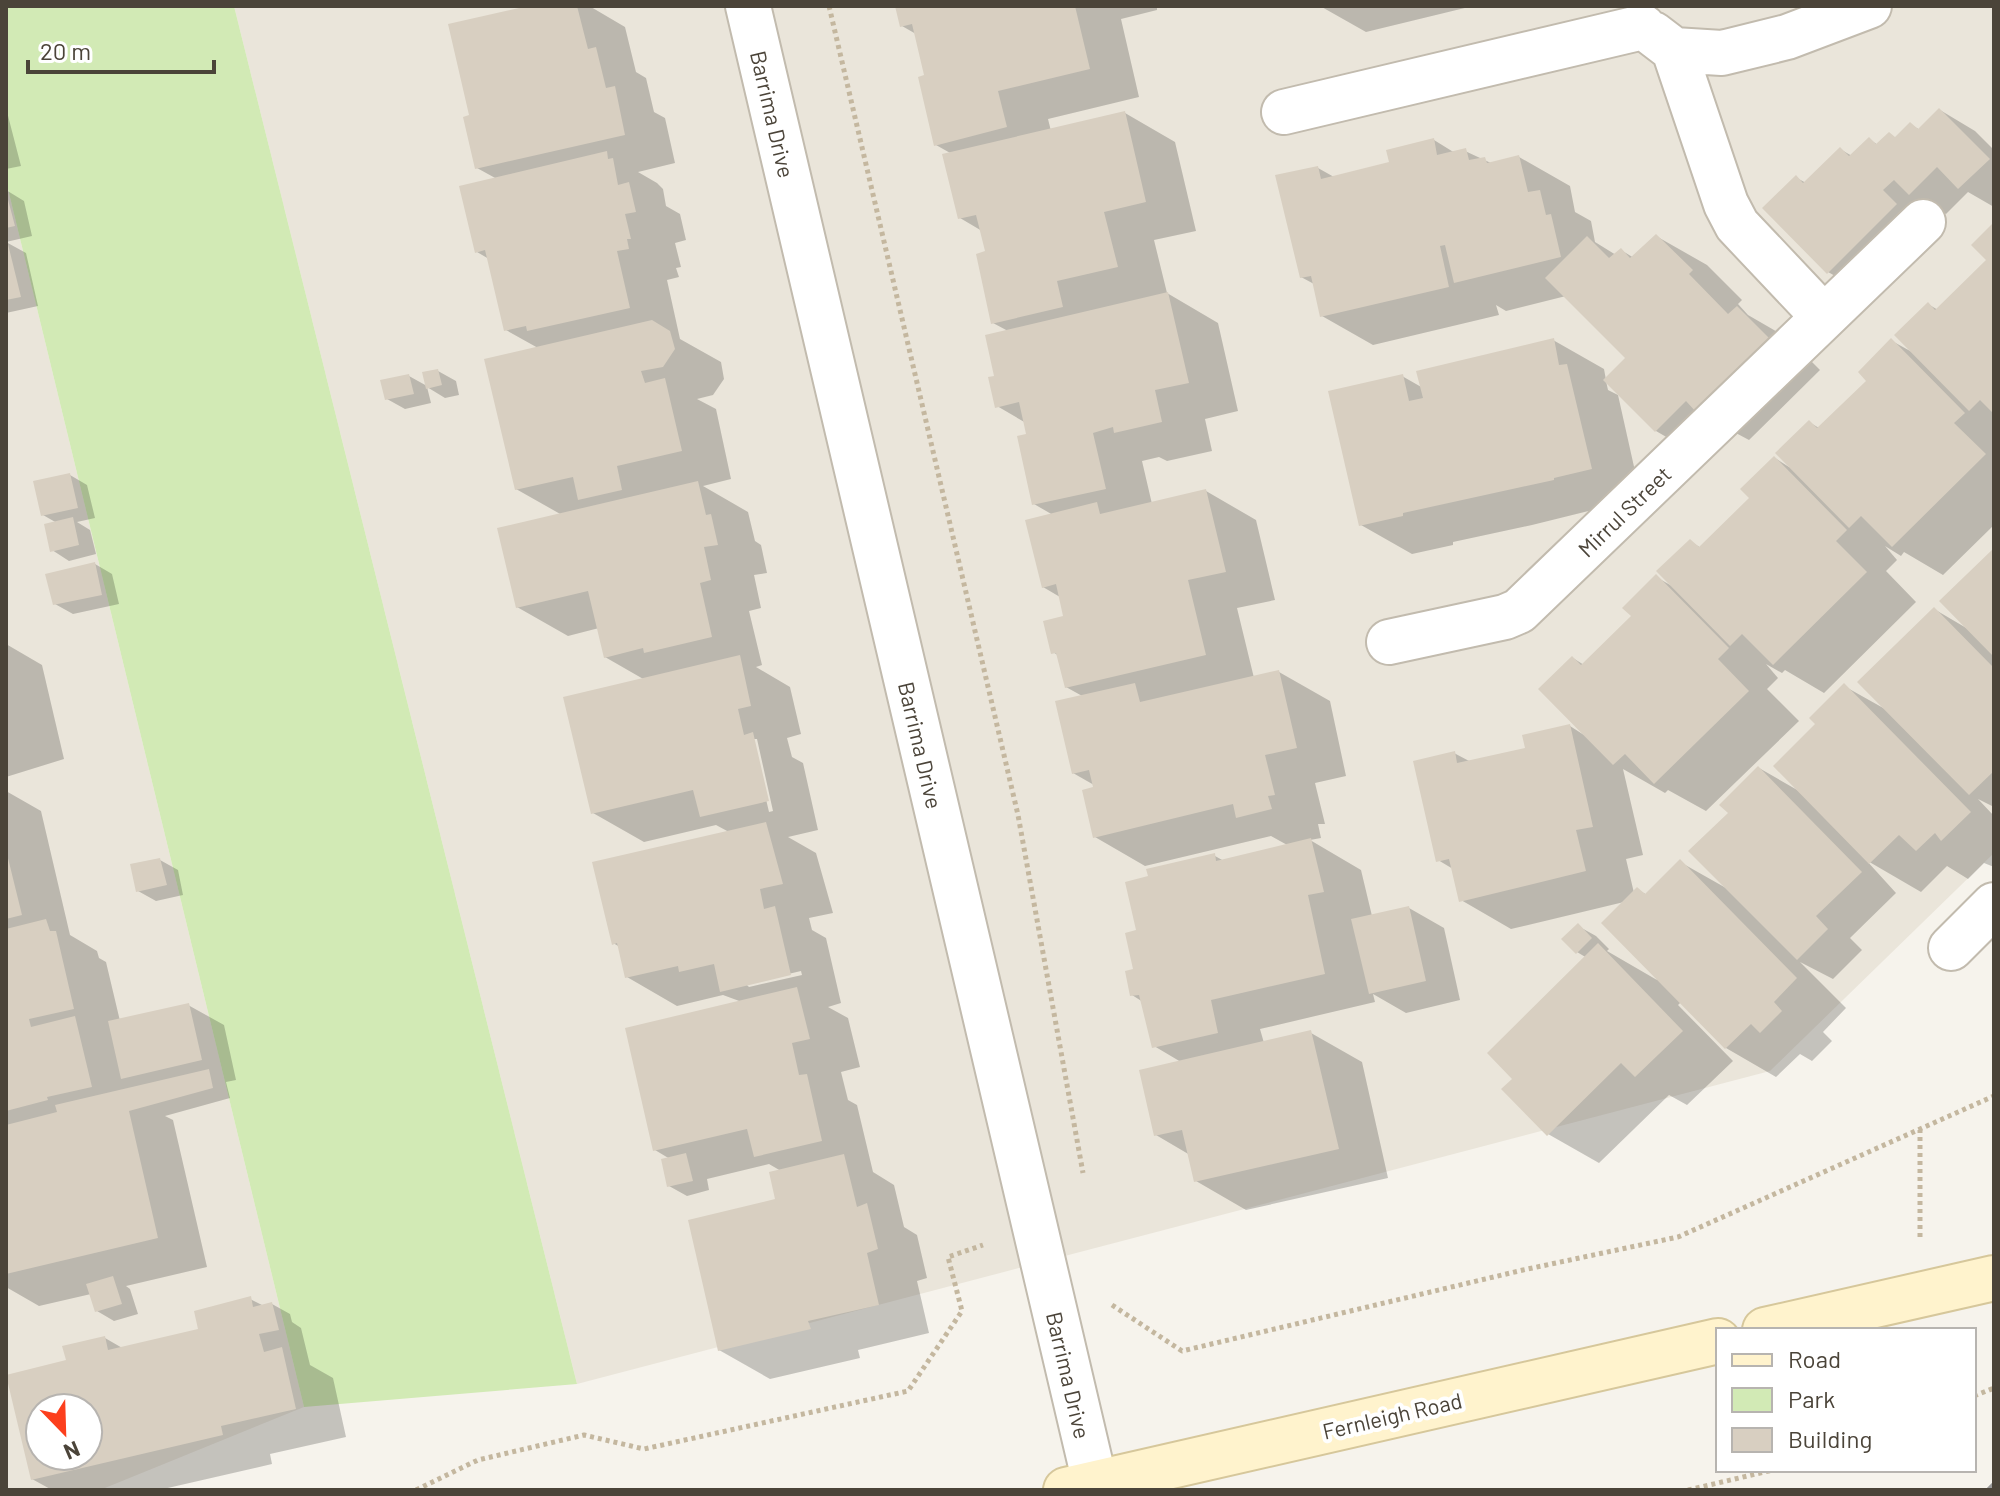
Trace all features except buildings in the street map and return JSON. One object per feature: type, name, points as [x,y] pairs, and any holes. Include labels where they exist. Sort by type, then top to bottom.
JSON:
[{"type":"street","name":"Barrima Drive","points":[[748,6],[1034,1229],[1080,1486]]},
{"type":"street","points":[[1284,112],[1649,28],[1722,53],[1787,37],[1869,6]]},
{"type":"street","points":[[1649,28],[1737,225],[1823,316]]},
{"type":"street","name":"Mirrul Street","points":[[1389,642],[1505,617],[1519,611],[1923,222]]},
{"type":"street","points":[[1951,948],[1994,905]]},
{"type":"street","points":[[1774,1328],[1994,1278]]},
{"type":"street","name":"Fernleigh Road","points":[[1080,1486],[1716,1341]]},
{"type":"path","points":[[829,6],[1018,815],[1085,1186]]},
{"type":"path","points":[[1110,1304],[1182,1351],[1523,1270],[1678,1237],[1994,1096]]},
{"type":"path","points":[[1919,1295],[1920,1130]]},
{"type":"path","points":[[416,1490],[478,1460],[584,1435],[644,1449],[908,1391],[962,1311],[948,1257],[1034,1229]]},
{"type":"path","points":[[1688,1490],[1764,1472]]},
{"type":"shaded area","points":[[234,6],[1994,6],[1994,853],[1770,1071],[577,1384]]},
{"type":"shaded area","points":[[6,181],[304,1407],[100,1490],[6,1490]]},
{"type":"green space","points":[[6,6],[234,6],[577,1384],[304,1407],[6,181]]},
{"type":"railway","points":[[1989,1490],[1994,1485]]}]
